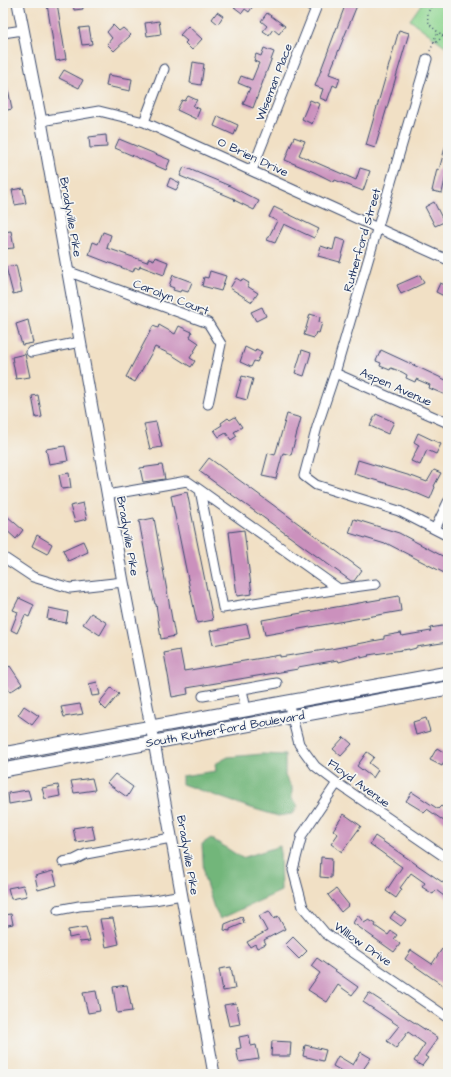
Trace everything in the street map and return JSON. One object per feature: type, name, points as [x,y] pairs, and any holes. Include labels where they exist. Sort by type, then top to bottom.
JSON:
[{"type":"highway","name":"South Rutherford Boulevard","points":[[3,754],[448,673]]},
{"type":"highway","name":"South Rutherford Boulevard","points":[[3,769],[448,688]]},
{"type":"main road","name":"Bradyville Pike","points":[[18,3],[41,121],[107,495],[154,742],[214,1074]]},
{"type":"street","points":[[306,3],[317,5]]},
{"type":"street","name":"Wiseman Place","points":[[252,170],[317,5]]},
{"type":"street","points":[[3,33],[23,30]]},
{"type":"street","name":"Rutherford Street","points":[[427,59],[335,373],[317,427],[304,476],[316,485],[399,511],[435,529]]},
{"type":"street","points":[[144,122],[164,69]]},
{"type":"street","name":"O Brien Drive","points":[[41,121],[99,111],[144,122],[448,260]]},
{"type":"street","name":"Carolyn Court","points":[[67,271],[208,323],[221,344],[208,404]]},
{"type":"street","points":[[31,352],[80,342]]},
{"type":"street","name":"Aspen Avenue","points":[[335,373],[448,423]]},
{"type":"street","points":[[107,495],[187,481],[339,589]]},
{"type":"street","points":[[200,490],[223,608],[376,584]]},
{"type":"street","points":[[448,502],[435,529],[448,536]]},
{"type":"street","points":[[3,557],[33,577],[70,588],[123,582]]},
{"type":"street","points":[[203,696],[278,683]]},
{"type":"street","points":[[242,690],[246,710]]},
{"type":"street","name":"Floyd Avenue","points":[[288,702],[299,744],[315,766],[337,783],[448,859]]},
{"type":"street","name":"Willow Drive","points":[[337,783],[302,835],[293,870],[303,907],[325,933],[448,1018]]},
{"type":"street","points":[[63,862],[74,860],[86,854],[171,838]]},
{"type":"street","points":[[58,910],[79,906],[154,900],[182,895]]},
{"type":"path","points":[[433,3],[427,16],[428,23],[448,40]]},
{"type":"path","points":[[427,59],[434,39],[439,32]]},
{"type":"path","points":[[434,42],[437,42],[443,36]]},
{"type":"green space","points":[[422,3],[448,3],[448,48],[410,20]]},
{"type":"green space","points":[[262,754],[285,755],[285,776],[292,787],[292,799],[298,806],[292,814],[278,816],[182,784],[182,776],[216,771],[215,764],[228,757]]},
{"type":"green space","points":[[211,838],[242,858],[280,846],[281,891],[220,919],[214,908],[204,877],[202,844]]},
{"type":"building","points":[[57,3],[66,59],[56,61],[47,4]]},
{"type":"building","points":[[73,3],[82,3],[83,9],[74,10]]},
{"type":"building","points":[[237,3],[255,3],[249,12],[245,9],[242,13],[234,7]]},
{"type":"building","points":[[346,3],[358,3],[329,74],[340,78],[337,87],[333,85],[327,101],[320,98],[323,89],[315,86]]},
{"type":"building","points":[[217,12],[223,16],[218,24],[212,19]]},
{"type":"building","points":[[267,13],[285,26],[279,34],[273,29],[269,35],[263,31],[267,26],[261,21]]},
{"type":"building","points":[[159,21],[161,34],[147,36],[145,23]]},
{"type":"building","points":[[113,25],[119,31],[123,28],[131,35],[114,51],[107,44],[112,38],[107,32]]},
{"type":"building","points":[[188,26],[202,39],[192,50],[185,43],[187,41],[180,35]]},
{"type":"building","points":[[89,27],[92,44],[82,45],[79,28]]},
{"type":"building","points":[[399,30],[409,33],[375,148],[366,145]]},
{"type":"building","points":[[264,48],[274,52],[253,108],[243,104],[250,88],[238,83],[241,76],[252,80],[259,63],[254,61],[256,54],[261,56]]},
{"type":"building","points":[[193,62],[204,64],[201,85],[190,83]]},
{"type":"building","points":[[64,70],[83,80],[79,88],[59,78]]},
{"type":"building","points":[[108,75],[132,79],[130,91],[106,86]]},
{"type":"building","points":[[3,78],[6,78],[12,109],[3,111]]},
{"type":"building","points":[[188,96],[197,100],[193,106],[200,109],[196,119],[177,110],[182,100],[185,101]]},
{"type":"building","points":[[310,100],[320,104],[312,124],[302,119]]},
{"type":"building","points":[[218,116],[238,125],[234,135],[214,126]]},
{"type":"building","points":[[106,135],[107,147],[90,148],[89,137]]},
{"type":"building","points":[[294,137],[305,141],[299,155],[356,180],[360,168],[370,171],[363,191],[335,180],[334,182],[285,160]]},
{"type":"building","points":[[119,139],[170,160],[166,170],[115,148]]},
{"type":"building","points":[[446,144],[448,144],[448,166],[442,193],[432,191],[437,169],[439,170]]},
{"type":"building","points":[[184,167],[230,186],[259,201],[254,210],[234,200],[235,199],[180,176]]},
{"type":"building","points":[[170,178],[180,183],[176,190],[167,186]]},
{"type":"building","points":[[23,188],[26,203],[15,205],[12,190]]},
{"type":"building","points":[[434,202],[444,222],[435,226],[425,207]]},
{"type":"building","points":[[274,207],[319,229],[314,238],[284,224],[275,243],[267,240],[277,221],[269,217]]},
{"type":"building","points":[[11,231],[14,248],[3,249],[3,232]]},
{"type":"building","points":[[103,232],[111,235],[107,248],[147,262],[149,258],[154,260],[155,257],[168,262],[164,275],[140,266],[139,269],[135,267],[133,272],[89,255],[93,242],[98,244]]},
{"type":"building","points":[[336,238],[346,241],[340,262],[318,256],[321,246],[333,250]]},
{"type":"building","points":[[16,265],[22,292],[13,294],[6,267]]},
{"type":"building","points":[[210,271],[226,276],[221,291],[202,286],[204,277],[208,278]]},
{"type":"building","points":[[173,275],[192,282],[188,292],[173,290],[174,288],[169,286]]},
{"type":"building","points":[[420,275],[424,283],[401,294],[397,285]]},
{"type":"building","points":[[236,278],[241,281],[242,279],[249,283],[247,286],[258,293],[252,302],[230,288]]},
{"type":"building","points":[[440,283],[448,286],[448,298],[436,292]]},
{"type":"building","points":[[262,307],[266,316],[256,321],[251,312]]},
{"type":"building","points":[[310,314],[320,317],[319,322],[322,323],[319,333],[316,332],[314,338],[304,335]]},
{"type":"building","points":[[28,320],[33,343],[22,345],[16,324]]},
{"type":"building","points":[[159,325],[175,334],[179,326],[192,332],[190,337],[199,343],[190,358],[195,361],[191,367],[172,355],[155,347],[135,382],[126,377],[153,326],[158,328]]},
{"type":"building","points":[[245,347],[255,352],[256,349],[262,352],[257,362],[254,361],[251,367],[240,362]]},
{"type":"building","points":[[302,350],[311,353],[304,376],[295,373]]},
{"type":"building","points":[[381,350],[448,381],[448,396],[429,388],[430,385],[416,379],[415,382],[406,378],[407,375],[402,372],[391,368],[390,370],[380,366],[381,363],[376,361]]},
{"type":"building","points":[[25,354],[30,377],[16,379],[12,357]]},
{"type":"building","points":[[242,376],[253,379],[247,400],[236,397]]},
{"type":"building","points":[[38,395],[42,417],[36,418],[32,396]]},
{"type":"building","points":[[287,414],[301,418],[291,455],[283,453],[276,479],[262,476],[268,453],[275,455]]},
{"type":"building","points":[[376,414],[394,422],[388,434],[370,426]]},
{"type":"building","points":[[235,417],[242,427],[234,432],[237,436],[231,440],[226,433],[219,437],[214,430],[222,425],[221,423],[228,418],[230,420]]},
{"type":"building","points":[[156,422],[162,447],[150,449],[144,424]]},
{"type":"building","points":[[418,433],[441,444],[436,454],[427,450],[420,465],[411,461],[419,445],[414,442]]},
{"type":"building","points":[[65,446],[68,461],[49,464],[46,449]]},
{"type":"building","points":[[209,458],[362,570],[354,581],[351,581],[199,471]]},
{"type":"building","points":[[358,460],[427,482],[434,470],[441,473],[434,486],[435,487],[430,499],[409,490],[354,474]]},
{"type":"building","points":[[162,465],[165,479],[143,482],[140,468]]},
{"type":"building","points":[[69,473],[71,488],[62,489],[59,475]]},
{"type":"building","points":[[187,492],[213,620],[197,623],[171,496]]},
{"type":"building","points":[[83,503],[87,519],[75,522],[70,506]]},
{"type":"building","points":[[7,516],[23,530],[16,539],[3,527],[3,520]]},
{"type":"building","points":[[154,518],[175,636],[161,639],[156,604],[152,591],[139,521]]},
{"type":"building","points":[[354,519],[399,533],[448,559],[448,575],[386,543],[385,544],[349,533]]},
{"type":"building","points":[[244,530],[252,594],[237,596],[229,532]]},
{"type":"building","points":[[37,535],[52,544],[47,554],[32,546]]},
{"type":"building","points":[[83,541],[88,552],[68,561],[63,550]]},
{"type":"building","points":[[399,596],[401,611],[265,635],[262,620]]},
{"type":"building","points":[[19,598],[34,605],[29,617],[25,615],[17,633],[11,630],[18,612],[13,610]]},
{"type":"building","points":[[49,608],[68,612],[66,623],[47,619]]},
{"type":"building","points":[[91,613],[107,623],[100,635],[83,624]]},
{"type":"building","points":[[247,624],[250,638],[213,645],[210,631]]},
{"type":"building","points":[[448,625],[448,642],[416,647],[409,650],[368,655],[369,656],[361,658],[361,656],[339,662],[338,660],[298,667],[298,669],[187,688],[188,694],[172,697],[164,653],[180,650],[184,671],[280,655],[280,657],[331,649],[384,639],[384,636],[401,633],[402,636],[431,631],[430,628]]},
{"type":"building","points":[[10,666],[22,684],[10,692],[3,681],[3,671]]},
{"type":"building","points":[[97,682],[100,695],[92,696],[89,684]]},
{"type":"building","points":[[111,688],[119,694],[106,710],[99,703]]},
{"type":"building","points":[[80,704],[83,714],[64,717],[61,707]]},
{"type":"building","points":[[24,706],[39,716],[32,725],[18,715]]},
{"type":"building","points":[[426,718],[430,731],[416,735],[413,722]]},
{"type":"building","points":[[344,737],[352,744],[341,756],[333,749]]},
{"type":"building","points":[[437,748],[448,755],[442,766],[430,760]]},
{"type":"building","points":[[367,752],[374,757],[369,763],[378,770],[373,778],[357,766]]},
{"type":"building","points":[[115,774],[133,787],[127,797],[107,783]]},
{"type":"building","points":[[92,778],[95,790],[74,793],[71,781]]},
{"type":"building","points":[[58,785],[60,796],[45,799],[42,788]]},
{"type":"building","points":[[28,790],[31,800],[9,804],[8,793]]},
{"type":"building","points":[[412,792],[438,809],[441,806],[448,811],[448,824],[427,809],[424,812],[406,801]]},
{"type":"building","points":[[344,814],[361,826],[342,852],[331,844],[338,834],[333,830]]},
{"type":"building","points":[[92,825],[95,839],[76,842],[73,828]]},
{"type":"building","points":[[375,836],[448,886],[448,899],[436,890],[433,894],[422,887],[425,883],[411,873],[400,888],[402,889],[396,898],[386,891],[402,867],[370,844]]},
{"type":"building","points":[[321,857],[332,858],[331,878],[320,877]]},
{"type":"building","points":[[53,871],[57,885],[38,890],[35,876]]},
{"type":"building","points":[[23,885],[27,896],[11,899],[8,888]]},
{"type":"building","points":[[336,889],[349,905],[341,912],[328,895]]},
{"type":"building","points":[[269,911],[274,919],[278,916],[285,929],[264,940],[266,944],[257,948],[255,944],[250,947],[247,942],[267,931],[259,916]]},
{"type":"building","points":[[394,912],[406,920],[401,926],[390,918]]},
{"type":"building","points":[[11,914],[13,924],[3,926],[3,915]]},
{"type":"building","points":[[358,915],[364,923],[369,920],[388,935],[391,931],[397,935],[394,939],[400,944],[394,952],[353,923]]},
{"type":"building","points":[[242,917],[244,923],[230,929],[230,931],[224,930],[225,924]]},
{"type":"building","points":[[113,918],[119,944],[106,947],[100,919]]},
{"type":"building","points":[[86,927],[90,941],[80,942],[78,936],[69,938],[68,930]]},
{"type":"building","points":[[293,937],[307,951],[299,959],[285,945]]},
{"type":"building","points":[[442,949],[448,953],[445,960],[448,962],[448,983],[445,987],[405,959],[411,950],[432,964]]},
{"type":"building","points":[[317,958],[358,987],[352,995],[338,985],[327,1002],[308,990],[320,973],[311,966]]},
{"type":"building","points":[[231,967],[235,989],[223,991],[219,969]]},
{"type":"building","points":[[127,985],[132,1011],[117,1013],[113,987]]},
{"type":"building","points":[[96,991],[100,1011],[88,1013],[83,993]]},
{"type":"building","points":[[369,993],[438,1038],[425,1056],[428,1058],[422,1066],[414,1061],[425,1044],[408,1032],[396,1048],[387,1041],[399,1026],[363,1002]]},
{"type":"building","points":[[236,1003],[240,1024],[229,1026],[224,1005]]},
{"type":"building","points":[[249,1035],[251,1046],[256,1045],[259,1059],[239,1062],[236,1049],[241,1048],[239,1037]]},
{"type":"building","points":[[272,1041],[291,1042],[290,1056],[271,1056]]},
{"type":"building","points":[[305,1045],[326,1050],[323,1061],[303,1056]]},
{"type":"building","points":[[361,1052],[371,1058],[360,1074],[347,1074],[333,1066],[338,1056],[353,1065]]}]
